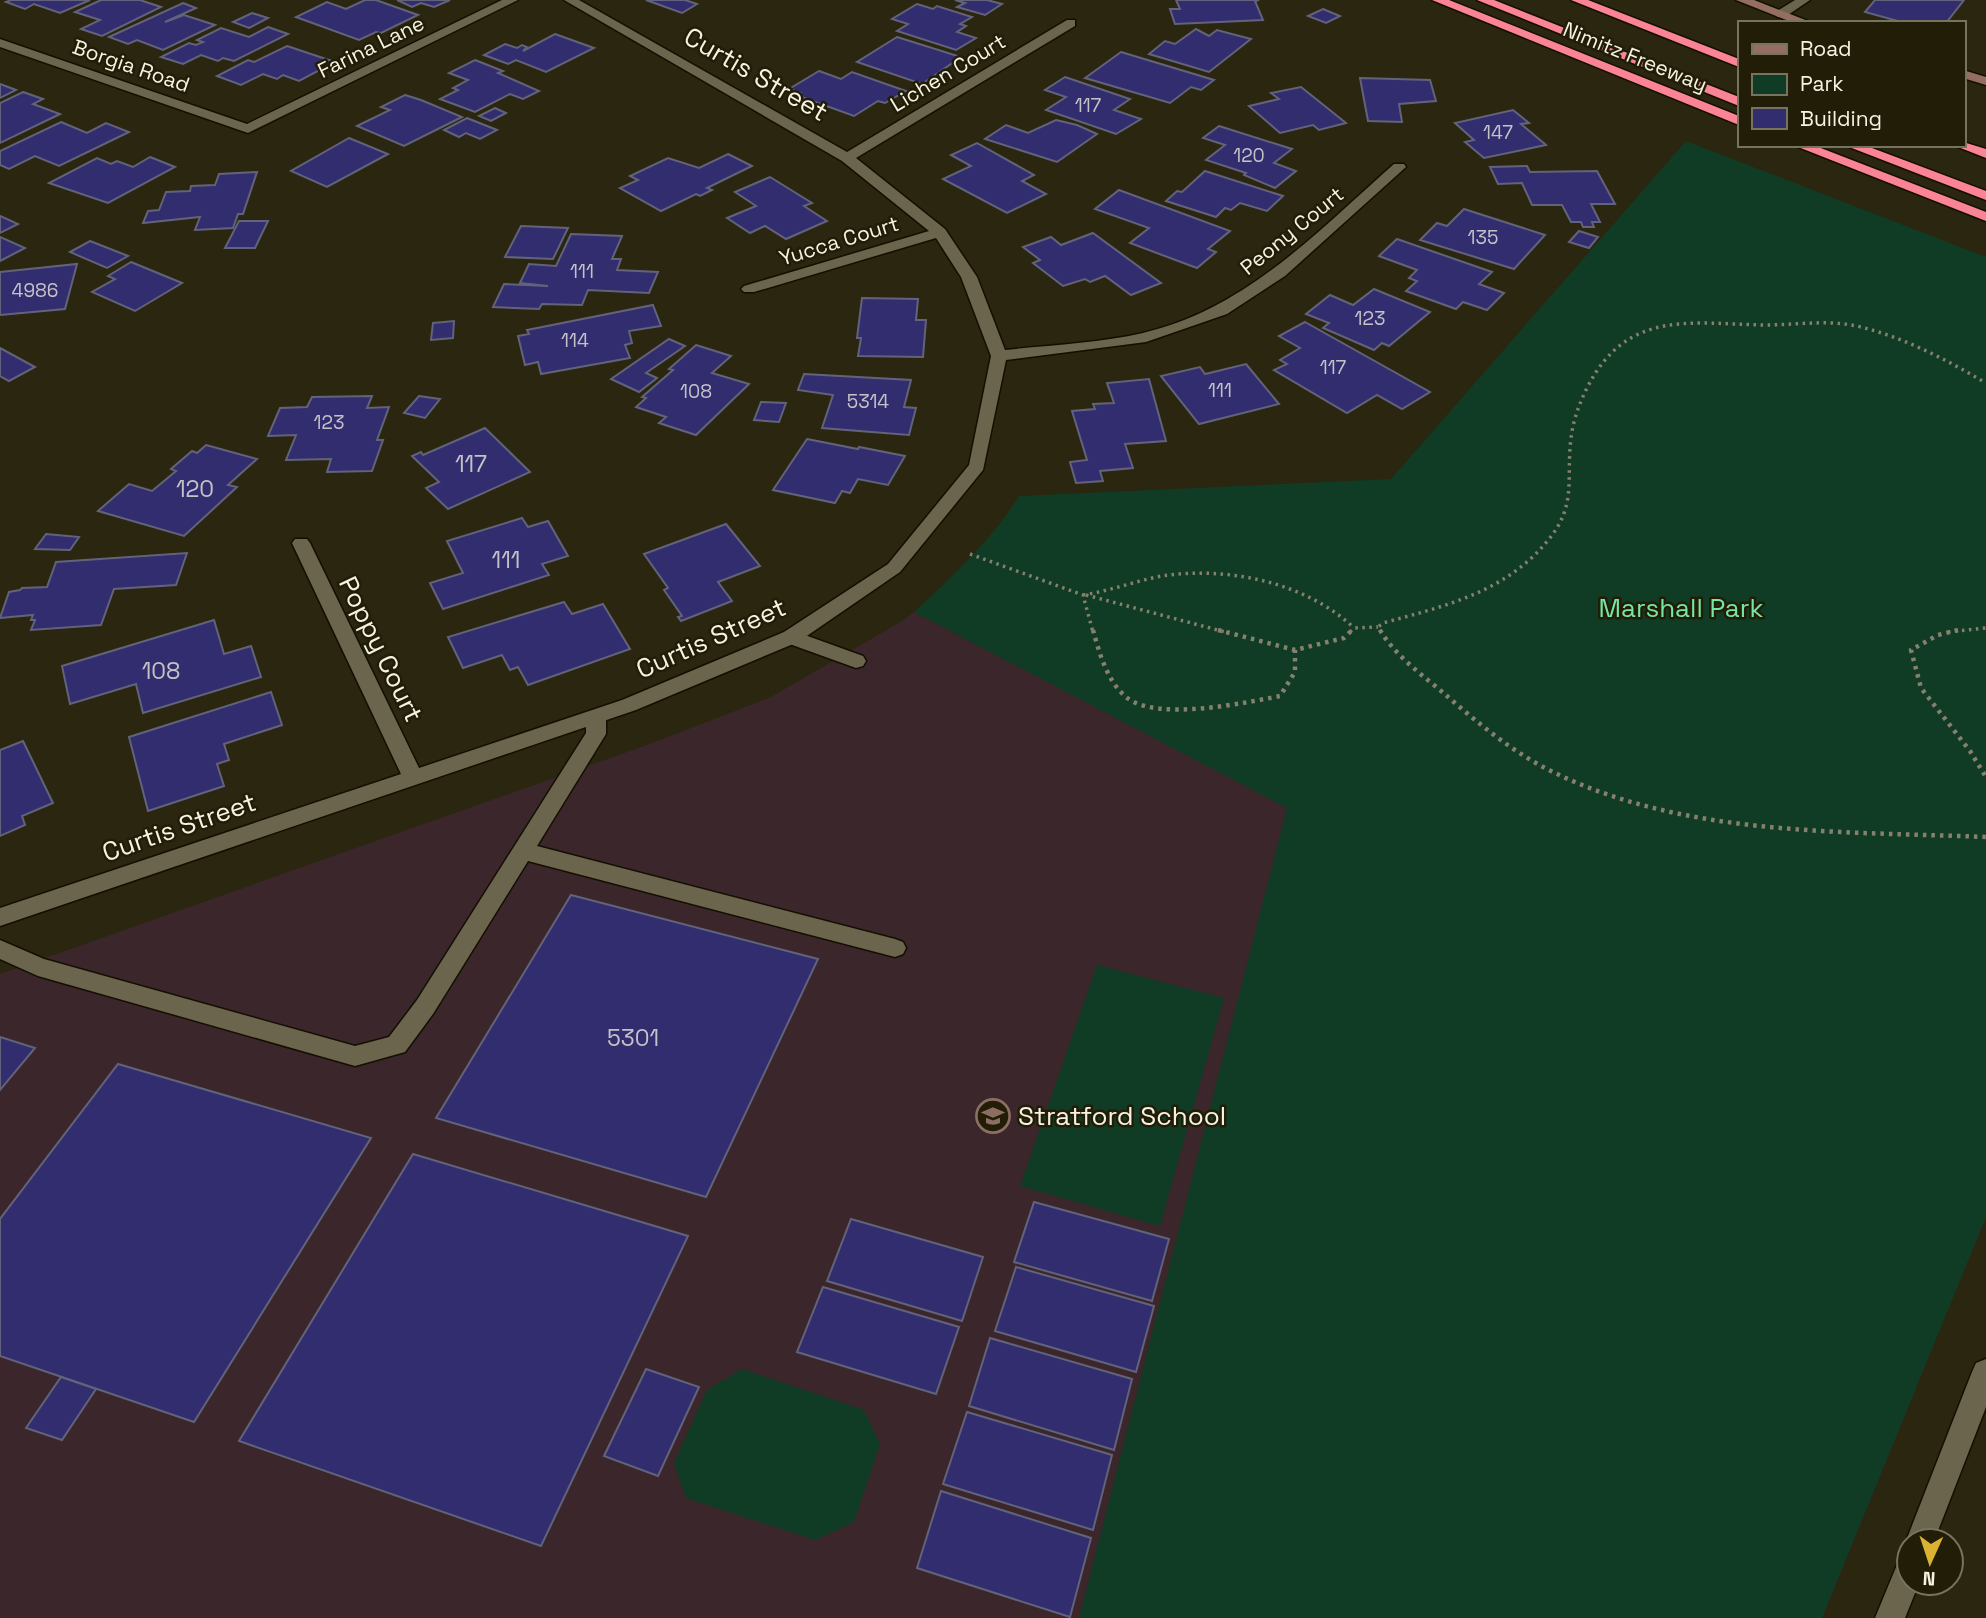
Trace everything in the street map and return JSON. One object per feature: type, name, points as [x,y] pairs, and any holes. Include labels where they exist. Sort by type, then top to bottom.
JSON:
[{"type":"highway","name":"Nimitz Freeway","points":[[1438,0],[1738,121]]},
{"type":"highway","points":[[1483,0],[1738,102]]},
{"type":"highway","name":"Nimitz Freeway","points":[[1577,0],[1738,63]]},
{"type":"highway","points":[[1805,147],[1986,217]]},
{"type":"highway","points":[[1856,147],[1986,196]]},
{"type":"highway","points":[[1965,147],[1986,154]]},
{"type":"street","name":"Farina Lane","points":[[248,129],[512,0]]},
{"type":"street","name":"Curtis Street","points":[[0,917],[597,717],[791,637],[894,568],[977,466],[999,356],[969,277],[940,232],[847,158],[569,0]]},
{"type":"street","points":[[1742,0],[1801,21]]},
{"type":"street","points":[[1781,14],[1804,0]]},
{"type":"street","name":"Lichen Court","points":[[847,158],[1071,23]]},
{"type":"street","name":"Borgia Road","points":[[0,43],[248,129]]},
{"type":"street","points":[[1965,75],[1986,81]]},
{"type":"street","name":"Peony Court","points":[[999,356],[1146,337],[1222,311],[1280,273],[1399,167]]},
{"type":"street","name":"Yucca Court","points":[[750,289],[940,232]]},
{"type":"street","name":"Poppy Court","points":[[301,543],[413,778]]},
{"type":"street","points":[[791,637],[856,661]]},
{"type":"street","points":[[0,950],[38,967],[355,1056],[397,1045],[425,1007],[596,734],[597,717]]},
{"type":"street","points":[[523,850],[895,948]]},
{"type":"street","points":[[1925,1527],[1986,1372]]},
{"type":"street","points":[[1891,1618],[1899,1597]]},
{"type":"path","points":[[970,554],[1083,595],[1295,650],[1344,638],[1354,628],[1378,627],[1383,623],[1461,601],[1515,576],[1546,543],[1565,513],[1570,478],[1571,439],[1578,408],[1592,378],[1609,355],[1638,332],[1676,320],[1768,325],[1803,321],[1846,324],[1946,361],[1986,383]]},
{"type":"path","points":[[1083,595],[1113,591],[1173,575],[1227,576],[1283,587],[1317,600],[1343,614],[1354,628]]},
{"type":"path","points":[[1083,595],[1109,673],[1128,699],[1164,709],[1238,705],[1280,696],[1295,672],[1295,650]]},
{"type":"path","points":[[1378,627],[1385,639],[1488,732],[1546,768],[1621,798],[1684,815],[1789,829],[1986,837]]},
{"type":"path","points":[[1986,628],[1959,629],[1935,634],[1911,650],[1921,688],[1970,751],[1986,777]]},
{"type":"shaded area","name":"Stratford School","points":[[914,612],[1288,807],[1986,1217],[1822,1618],[0,1618],[0,974],[647,745],[771,697]]},
{"type":"green space","name":"Marshall Park","points":[[1686,141],[1986,257],[1986,1217],[1822,1618],[1079,1618],[1287,808],[914,612],[957,572],[1008,513],[1019,496],[1391,479]]},
{"type":"green space","points":[[1097,965],[1224,998],[1160,1226],[1020,1186]]},
{"type":"green space","points":[[742,1369],[864,1410],[880,1444],[854,1522],[815,1540],[686,1498],[674,1463],[707,1390]]},
{"type":"building","points":[[90,0],[60,13],[34,4],[25,9],[6,2]]},
{"type":"building","points":[[101,0],[140,0],[161,7],[102,36],[81,29],[100,20],[75,12]]},
{"type":"building","points":[[365,0],[376,0],[418,15],[381,33],[376,32],[359,40],[296,17],[327,2],[346,9]]},
{"type":"building","points":[[397,0],[450,0],[434,7],[421,3],[412,7]]},
{"type":"building","points":[[646,0],[685,0],[697,4],[682,13]]},
{"type":"building","points":[[955,0],[987,0],[1002,4],[985,15],[957,7],[965,3]]},
{"type":"building","points":[[1176,0],[1259,0],[1255,1],[1263,20],[1175,24],[1170,9],[1180,9]]},
{"type":"building","points":[[1875,0],[1964,0],[1948,21],[1898,21],[1865,12]]},
{"type":"building","points":[[183,3],[196,8],[165,22],[184,15],[215,25],[163,50],[137,40],[128,44],[109,37]]},
{"type":"building","points":[[917,4],[933,9],[937,6],[972,17],[960,24],[966,26],[957,32],[976,38],[956,50],[897,31],[908,24],[892,19]]},
{"type":"building","points":[[1323,9],[1340,16],[1326,23],[1308,16]]},
{"type":"building","points":[[252,13],[268,18],[249,28],[233,22]]},
{"type":"building","points":[[268,27],[288,34],[234,61],[223,58],[218,61],[201,55],[183,64],[161,57],[189,43],[196,45],[203,42],[197,40],[221,28],[249,37]]},
{"type":"building","points":[[1196,29],[1209,36],[1217,30],[1251,39],[1209,72],[1149,54],[1165,41],[1175,44]]},
{"type":"building","points":[[555,34],[594,48],[546,72],[516,60],[508,64],[484,55],[505,44],[517,48],[522,45],[527,47],[523,51]]},
{"type":"building","points":[[897,37],[961,57],[922,84],[857,62]]},
{"type":"building","points":[[287,46],[335,62],[299,81],[283,75],[277,79],[263,74],[241,85],[217,76],[248,60],[254,62]]},
{"type":"building","points":[[1121,52],[1214,80],[1201,90],[1191,87],[1170,103],[1085,78]]},
{"type":"building","points":[[475,60],[503,71],[498,73],[539,91],[523,99],[510,94],[475,112],[440,99],[458,90],[453,88],[468,80],[449,73]]},
{"type":"building","points":[[819,71],[841,79],[852,72],[906,91],[885,103],[878,101],[854,116],[796,95],[800,93],[789,89]]},
{"type":"building","points":[[1065,77],[1130,99],[1114,110],[1141,119],[1116,134],[1046,110],[1066,97],[1045,90]]},
{"type":"building","points":[[1360,78],[1430,80],[1436,101],[1399,104],[1402,122],[1368,121]]},
{"type":"building","points":[[0,84],[16,90],[0,98]]},
{"type":"building","points":[[1301,87],[1346,123],[1319,130],[1313,125],[1280,133],[1249,106],[1279,99],[1271,93]]},
{"type":"building","points":[[23,92],[43,99],[33,104],[60,114],[0,143],[0,103]]},
{"type":"building","points":[[405,95],[462,117],[404,146],[357,126],[390,110],[381,107]]},
{"type":"building","points":[[495,108],[506,113],[491,121],[479,116]]},
{"type":"building","points":[[1513,110],[1529,123],[1521,124],[1546,145],[1484,158],[1465,142],[1474,140],[1455,123]]},
{"type":"building","points":[[467,118],[497,130],[480,139],[466,133],[459,137],[444,130]]},
{"type":"building","points":[[1056,120],[1097,134],[1057,162],[985,139],[1006,125],[1028,133]]},
{"type":"building","points":[[61,122],[87,133],[106,123],[129,132],[59,166],[35,156],[9,169],[0,165],[0,151]]},
{"type":"building","points":[[1219,126],[1292,149],[1274,163],[1296,171],[1275,188],[1244,175],[1246,173],[1206,160],[1225,145],[1203,138]]},
{"type":"building","points":[[349,138],[388,154],[327,187],[291,171]]},
{"type":"building","points":[[977,143],[1034,175],[1022,181],[1046,194],[1007,213],[943,179],[971,166],[951,155]]},
{"type":"building","points":[[728,154],[752,166],[707,188],[712,190],[700,196],[696,194],[661,211],[620,188],[638,180],[630,176],[668,158],[699,168]]},
{"type":"building","points":[[150,157],[175,167],[108,203],[49,183],[97,158],[111,164],[117,161],[133,167]]},
{"type":"building","points":[[1527,166],[1530,172],[1597,171],[1615,204],[1591,204],[1600,222],[1592,222],[1594,227],[1583,227],[1581,222],[1571,222],[1562,205],[1532,205],[1522,183],[1498,184],[1490,167]]},
{"type":"building","points":[[1205,171],[1283,196],[1267,211],[1240,203],[1231,210],[1225,208],[1216,217],[1166,201],[1177,191],[1182,192]]},
{"type":"building","points":[[257,172],[243,214],[238,214],[233,228],[195,230],[200,217],[143,223],[148,211],[159,210],[166,192],[190,191],[191,186],[215,185],[219,174]]},
{"type":"building","points":[[770,177],[812,203],[804,206],[827,221],[786,239],[765,226],[750,233],[727,218],[756,206],[735,192]]},
{"type":"building","points":[[1119,190],[1230,231],[1208,249],[1216,252],[1197,268],[1130,243],[1149,228],[1095,209]]},
{"type":"building","points":[[1464,209],[1545,235],[1514,269],[1420,240],[1437,223],[1447,226]]},
{"type":"building","points":[[0,216],[18,224],[0,233]]},
{"type":"building","points":[[239,221],[268,221],[255,248],[225,248]]},
{"type":"building","points":[[521,226],[568,228],[553,259],[505,257]]},
{"type":"building","points":[[1579,231],[1598,237],[1589,248],[1569,242]]},
{"type":"building","points":[[1093,233],[1161,283],[1131,295],[1105,276],[1090,282],[1085,279],[1063,286],[1033,263],[1040,260],[1023,247],[1051,237],[1061,245]]},
{"type":"building","points":[[571,234],[622,236],[612,259],[621,259],[617,270],[658,272],[649,293],[588,290],[582,305],[542,304],[539,309],[493,307],[504,284],[548,286],[520,283],[529,264],[556,266]]},
{"type":"building","points":[[0,237],[25,248],[0,261]]},
{"type":"building","points":[[1397,239],[1492,272],[1479,284],[1504,293],[1487,310],[1463,302],[1456,309],[1406,291],[1417,281],[1409,278],[1417,270],[1379,256]]},
{"type":"building","points":[[90,241],[128,256],[107,268],[70,252]]},
{"type":"building","points":[[131,262],[182,283],[135,311],[92,292],[115,279],[108,276]]},
{"type":"building","points":[[77,264],[65,309],[0,315],[0,272]]},
{"type":"building","points":[[1374,289],[1430,312],[1389,346],[1382,343],[1374,350],[1323,328],[1329,323],[1306,314],[1330,295],[1353,305]]},
{"type":"building","points":[[862,298],[918,299],[916,320],[926,320],[923,357],[858,356],[861,338],[857,338]]},
{"type":"building","points":[[653,305],[661,326],[629,331],[632,343],[625,345],[630,358],[541,374],[538,362],[525,365],[518,336],[529,334],[527,330]]},
{"type":"building","points":[[454,321],[453,338],[431,340],[433,323]]},
{"type":"building","points":[[1305,322],[1430,392],[1402,409],[1377,395],[1347,413],[1274,370],[1287,364],[1280,360],[1300,348],[1279,336]]},
{"type":"building","points":[[669,339],[685,346],[646,373],[657,378],[639,392],[611,379]]},
{"type":"building","points":[[696,345],[731,356],[712,373],[749,384],[696,435],[659,423],[666,417],[636,407],[646,398],[642,397],[673,370],[669,369]]},
{"type":"building","points":[[0,348],[35,367],[9,381],[0,376]]},
{"type":"building","points":[[1246,364],[1279,404],[1199,424],[1161,376],[1200,367],[1205,374]]},
{"type":"building","points":[[804,374],[911,380],[904,407],[916,408],[909,435],[822,428],[833,395],[798,390]]},
{"type":"building","points":[[1149,379],[1166,441],[1125,444],[1133,468],[1100,471],[1103,481],[1076,483],[1070,462],[1087,460],[1072,411],[1095,409],[1093,404],[1114,403],[1107,383]]},
{"type":"building","points":[[372,396],[367,408],[389,407],[377,440],[383,440],[372,471],[327,472],[331,459],[286,460],[296,435],[268,436],[280,408],[307,407],[312,397]]},
{"type":"building","points":[[419,396],[440,399],[425,418],[404,413]]},
{"type":"building","points":[[761,402],[786,403],[779,422],[754,420]]},
{"type":"building","points":[[485,428],[530,472],[448,509],[426,488],[439,482],[412,456],[421,452],[423,455]]},
{"type":"building","points":[[807,439],[905,456],[888,485],[858,479],[850,493],[842,491],[835,503],[773,490]]},
{"type":"building","points":[[206,445],[257,459],[228,485],[237,487],[184,536],[98,511],[129,484],[152,491],[176,471],[171,469],[192,451],[197,453]]},
{"type":"building","points":[[522,518],[528,527],[548,521],[568,556],[542,564],[549,575],[443,609],[430,583],[463,573],[447,541]]},
{"type":"building","points":[[726,524],[760,566],[718,582],[732,601],[681,621],[678,617],[682,616],[664,590],[668,588],[644,554]]},
{"type":"building","points":[[46,534],[79,537],[70,550],[35,549]]},
{"type":"building","points":[[187,553],[176,585],[114,589],[101,625],[31,630],[35,620],[31,620],[33,615],[0,618],[9,592],[22,588],[47,587],[56,562]]},
{"type":"building","points":[[564,602],[572,614],[603,604],[630,649],[528,685],[518,667],[510,670],[502,655],[463,668],[448,637]]},
{"type":"building","points":[[214,620],[224,654],[251,646],[261,677],[143,713],[136,684],[70,704],[62,666]]},
{"type":"building","points":[[271,692],[282,725],[224,744],[229,760],[217,764],[224,786],[148,811],[129,737]]},
{"type":"building","points":[[23,741],[53,803],[22,816],[25,825],[0,836],[0,750]]},
{"type":"building","points":[[571,895],[818,959],[706,1197],[436,1118]]},
{"type":"building","points":[[0,1037],[35,1048],[0,1090]]},
{"type":"building","points":[[118,1064],[371,1138],[194,1422],[0,1356],[0,1219]]},
{"type":"building","points":[[413,1154],[688,1236],[541,1546],[239,1441]]},
{"type":"building","points":[[1034,1202],[1169,1239],[1152,1301],[1014,1262]]},
{"type":"building","points":[[851,1219],[983,1257],[962,1321],[827,1281]]},
{"type":"building","points":[[1016,1267],[1154,1306],[1136,1372],[995,1331]]},
{"type":"building","points":[[823,1287],[959,1327],[936,1394],[797,1352]]},
{"type":"building","points":[[990,1338],[1132,1379],[1114,1450],[969,1406]]},
{"type":"building","points":[[646,1369],[699,1387],[658,1476],[604,1456]]},
{"type":"building","points":[[61,1377],[96,1389],[62,1440],[26,1428]]},
{"type":"building","points":[[967,1412],[1112,1455],[1093,1530],[943,1484]]},
{"type":"building","points":[[941,1491],[1091,1538],[1070,1617],[917,1568]]},
{"type":"place","name":"Stratford School","points":[[993,1116]]}]
